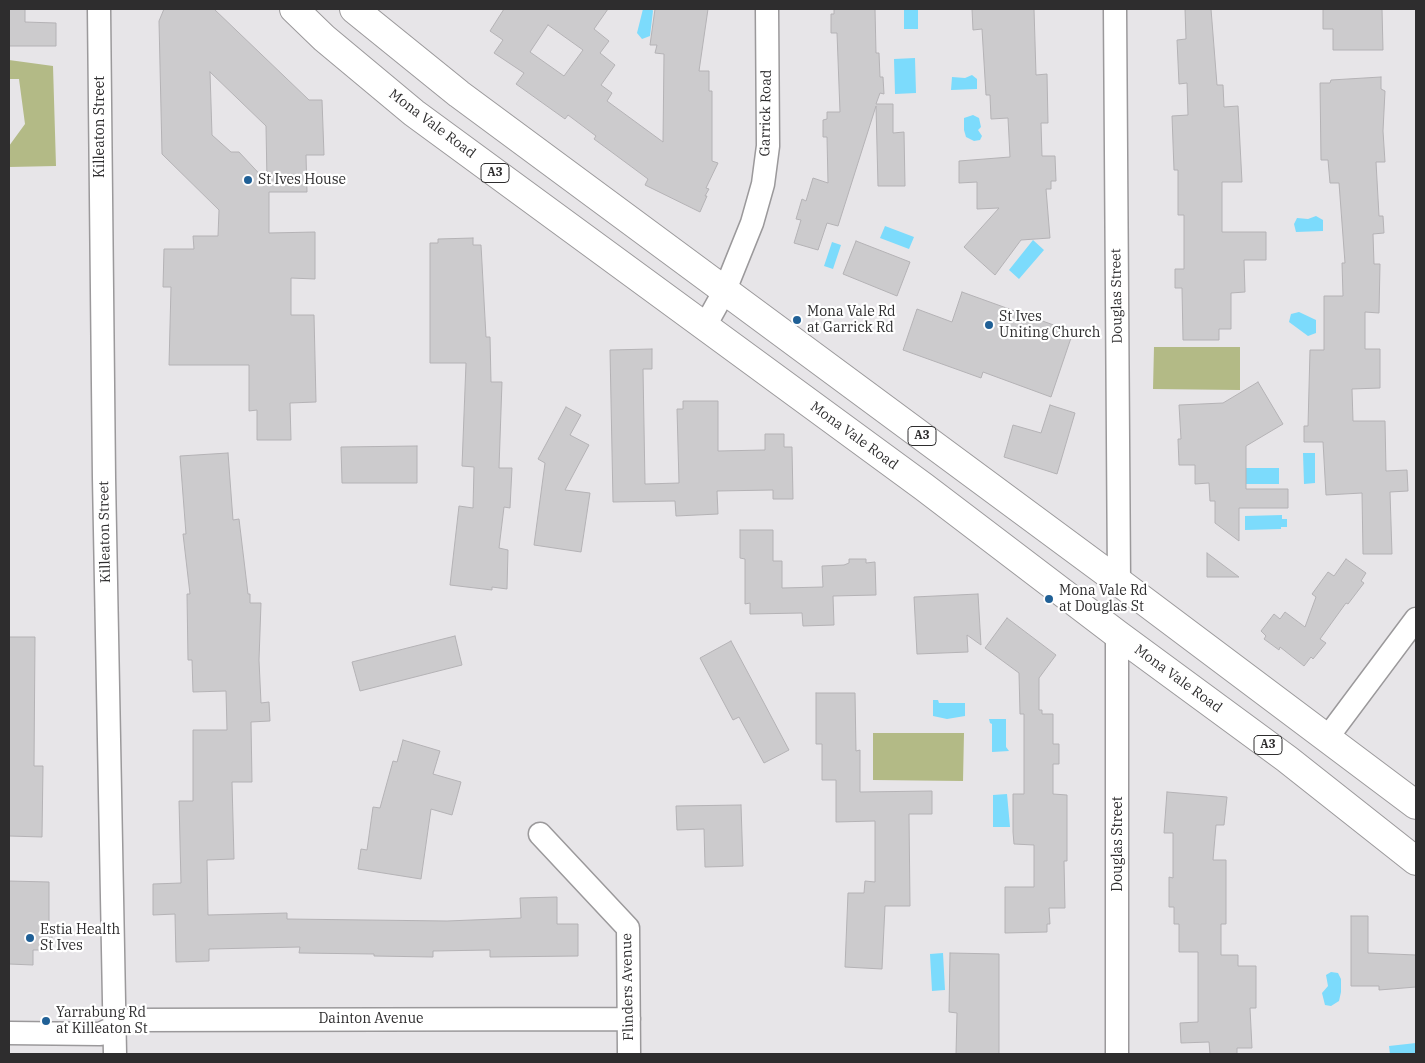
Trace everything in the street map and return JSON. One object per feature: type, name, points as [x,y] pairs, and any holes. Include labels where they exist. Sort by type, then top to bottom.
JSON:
[{"type":"highway","name":"Mona Vale Road","points":[[294,9],[324,38],[414,113],[916,481],[1117,634],[1287,759],[1416,861]]},
{"type":"highway","name":"A3","points":[[354,9],[459,94],[1119,582],[1416,805]]},
{"type":"street","name":"Killeaton Street","points":[[98,9],[104,488],[115,1054]]},
{"type":"street","name":"Garrick Road","points":[[705,326],[725,290],[752,223],[763,184],[768,146],[767,9]]},
{"type":"street","name":"Douglas Street","points":[[1115,9],[1119,582]]},
{"type":"street","points":[[1327,738],[1416,619]]},
{"type":"street","name":"Douglas Street","points":[[1117,634],[1117,1054]]},
{"type":"street","name":"Flinders Avenue","points":[[540,834],[628,928],[629,1054]]},
{"type":"street","name":"Dainton Avenue","points":[[9,1033],[100,1034],[130,1020],[629,1019]]},
{"type":"green space","points":[[9,60],[53,66],[56,166],[9,167],[9,146],[25,124],[19,79],[9,79]]},
{"type":"green space","points":[[1154,347],[1240,347],[1240,390],[1153,389]]},
{"type":"green space","points":[[873,733],[964,733],[963,781],[873,780]]},
{"type":"water","points":[[643,9],[652,9],[653,11],[650,36],[642,39],[637,33]]},
{"type":"water","points":[[904,9],[918,9],[918,29],[904,29]]},
{"type":"water","points":[[915,58],[916,93],[895,94],[894,59]]},
{"type":"water","points":[[972,75],[977,79],[977,89],[951,90],[952,77],[965,78]]},
{"type":"water","points":[[973,115],[979,118],[981,127],[978,130],[982,136],[980,140],[974,141],[966,137],[964,130],[964,118]]},
{"type":"water","points":[[1316,216],[1323,220],[1323,231],[1296,232],[1294,224],[1297,218],[1308,219]]},
{"type":"water","points":[[885,226],[914,237],[909,249],[880,238]]},
{"type":"water","points":[[1033,240],[1044,250],[1019,279],[1009,270]]},
{"type":"water","points":[[832,242],[841,245],[833,269],[824,266]]},
{"type":"water","points":[[1299,312],[1316,320],[1316,333],[1308,336],[1289,322],[1291,314]]},
{"type":"water","points":[[1303,453],[1315,453],[1315,483],[1304,484]]},
{"type":"water","points":[[1243,468],[1279,468],[1279,484],[1244,484]]},
{"type":"water","points":[[1282,515],[1282,519],[1287,519],[1287,527],[1281,527],[1281,529],[1245,530],[1245,516]]},
{"type":"water","points":[[933,700],[938,700],[939,703],[965,703],[965,716],[947,719],[933,716]]},
{"type":"water","points":[[989,719],[1006,719],[1006,747],[1009,751],[992,752],[992,724]]},
{"type":"water","points":[[1007,794],[1010,827],[993,827],[993,795]]},
{"type":"water","points":[[943,953],[945,990],[932,991],[930,954]]},
{"type":"water","points":[[1331,972],[1338,973],[1341,979],[1341,992],[1339,1001],[1331,1006],[1325,1005],[1322,993],[1328,986],[1326,975]]},
{"type":"water","points":[[1416,1043],[1416,1054],[1390,1054],[1389,1046]]},
{"type":"building","points":[[9,9],[25,9],[25,22],[56,23],[56,46],[9,46]]},
{"type":"building","name":"St Ives House","points":[[164,9],[214,9],[309,100],[322,100],[324,155],[306,155],[307,192],[269,192],[269,233],[315,232],[315,279],[291,278],[291,315],[314,315],[316,402],[290,403],[291,440],[257,440],[257,410],[249,411],[249,365],[169,365],[171,287],[163,287],[164,249],[194,249],[193,236],[218,236],[219,210],[162,154],[159,21]],"holes":[[[210,72],[266,126],[267,182],[239,152],[231,152],[212,135]]]},
{"type":"building","points":[[504,9],[608,9],[594,29],[609,41],[600,53],[615,65],[601,85],[612,93],[607,101],[663,142],[664,54],[655,53],[657,45],[650,45],[655,9],[708,9],[699,71],[709,71],[709,91],[712,91],[712,161],[718,163],[706,188],[709,189],[700,212],[645,185],[648,179],[594,139],[596,136],[568,115],[565,119],[516,84],[524,73],[494,53],[503,40],[490,31]],"holes":[[[548,25],[583,50],[564,76],[530,52]]]},
{"type":"building","points":[[834,9],[875,9],[876,53],[879,53],[880,77],[883,77],[884,94],[880,93],[876,104],[893,104],[893,133],[904,132],[905,186],[878,186],[876,106],[838,226],[827,223],[818,250],[794,243],[801,220],[796,219],[802,199],[806,201],[813,178],[828,183],[827,137],[823,137],[823,120],[827,119],[827,112],[840,112],[837,33],[831,33],[831,14],[834,14]]},
{"type":"building","points":[[972,9],[1034,9],[1036,75],[1047,74],[1048,123],[1041,123],[1042,156],[1055,156],[1056,181],[1051,181],[1051,189],[1046,189],[1050,238],[1021,240],[995,275],[964,247],[999,208],[977,209],[977,182],[959,183],[959,161],[1010,157],[1008,118],[991,119],[990,95],[986,95],[982,29],[973,30]]},
{"type":"building","points":[[1185,9],[1211,9],[1217,85],[1223,85],[1224,107],[1238,106],[1242,182],[1222,182],[1222,232],[1266,232],[1266,260],[1244,260],[1245,292],[1231,293],[1231,329],[1219,329],[1219,340],[1183,340],[1182,288],[1175,288],[1175,269],[1184,269],[1184,215],[1178,215],[1178,170],[1174,170],[1172,116],[1188,115],[1187,83],[1179,84],[1177,40],[1186,39]]},
{"type":"building","points":[[1323,9],[1382,9],[1383,50],[1333,50],[1333,29],[1323,29]]},
{"type":"building","points":[[1381,77],[1381,89],[1385,91],[1383,131],[1385,162],[1376,162],[1379,216],[1383,216],[1384,233],[1373,234],[1374,264],[1380,264],[1379,313],[1365,312],[1365,349],[1380,349],[1380,388],[1352,389],[1353,421],[1385,421],[1386,471],[1407,470],[1408,491],[1390,492],[1392,554],[1363,554],[1362,493],[1326,495],[1323,442],[1304,442],[1304,426],[1308,426],[1310,350],[1324,350],[1324,296],[1343,296],[1342,263],[1345,263],[1339,183],[1330,183],[1328,160],[1321,160],[1320,83],[1330,83],[1331,80]]},
{"type":"building","points":[[473,238],[473,245],[481,245],[486,337],[490,337],[491,382],[502,382],[499,468],[512,468],[510,508],[504,507],[499,548],[508,550],[507,589],[492,587],[492,590],[450,585],[459,506],[473,508],[474,467],[462,466],[466,363],[430,363],[430,243],[438,243],[438,239]]},
{"type":"building","points":[[856,241],[910,262],[897,296],[843,274]]},
{"type":"building","points":[[962,292],[1073,332],[1051,397],[983,372],[981,378],[903,350],[917,309],[952,322]]},
{"type":"building","points":[[652,349],[652,369],[643,369],[645,484],[679,483],[677,409],[683,409],[683,401],[718,401],[718,451],[765,450],[765,434],[784,434],[784,447],[792,447],[793,499],[773,499],[773,490],[717,491],[718,514],[676,516],[675,501],[613,502],[610,350]]},
{"type":"building","points":[[1258,382],[1283,424],[1246,446],[1246,489],[1288,489],[1288,508],[1239,508],[1239,541],[1215,523],[1215,501],[1210,501],[1209,483],[1195,484],[1195,465],[1179,465],[1178,439],[1181,439],[1179,405],[1223,403]]},
{"type":"building","points":[[1050,405],[1075,413],[1057,474],[1004,457],[1013,425],[1041,433]]},
{"type":"building","points":[[566,407],[581,415],[570,435],[589,445],[565,490],[590,493],[581,552],[534,545],[545,463],[538,459]]},
{"type":"building","points":[[417,446],[417,483],[342,483],[341,447]]},
{"type":"building","points":[[228,453],[233,520],[239,519],[248,594],[250,594],[250,603],[261,603],[259,660],[261,703],[269,702],[270,721],[251,722],[252,782],[232,782],[234,859],[207,860],[208,915],[287,913],[287,919],[447,921],[521,918],[520,898],[557,897],[557,924],[578,924],[578,956],[490,957],[490,950],[433,951],[433,957],[374,956],[374,954],[299,953],[300,947],[209,949],[209,961],[176,962],[175,914],[153,915],[153,884],[181,883],[179,801],[193,801],[193,730],[227,730],[226,691],[193,692],[192,660],[188,660],[187,594],[190,594],[183,534],[186,534],[180,456]]},
{"type":"building","points":[[740,530],[773,530],[773,561],[782,561],[782,588],[823,587],[822,566],[844,565],[849,563],[849,559],[866,559],[866,563],[875,562],[876,595],[833,596],[834,625],[803,626],[802,613],[750,614],[750,603],[745,604],[745,559],[740,558]]},
{"type":"building","points":[[1207,553],[1239,577],[1207,577]]},
{"type":"building","points":[[1346,559],[1366,573],[1361,581],[1364,583],[1348,604],[1346,603],[1320,639],[1326,643],[1313,659],[1311,657],[1304,666],[1280,647],[1279,650],[1264,639],[1266,636],[1261,631],[1274,614],[1280,619],[1285,612],[1305,627],[1316,597],[1312,594],[1328,572],[1334,576]]},
{"type":"building","points":[[978,594],[981,645],[967,635],[968,652],[917,654],[914,597]]},
{"type":"building","points":[[1007,618],[1056,655],[1039,678],[1039,710],[1042,710],[1042,714],[1053,714],[1053,744],[1059,744],[1059,764],[1053,764],[1053,794],[1067,795],[1067,861],[1064,861],[1065,908],[1049,908],[1050,924],[1047,924],[1047,932],[1005,933],[1005,887],[1034,887],[1034,845],[1014,844],[1013,832],[1013,794],[1024,794],[1024,714],[1020,714],[1019,673],[985,648]]},
{"type":"building","points":[[455,636],[462,665],[360,691],[352,662]]},
{"type":"building","points":[[9,637],[35,637],[34,766],[43,766],[42,837],[9,836]]},
{"type":"building","points":[[731,641],[789,750],[764,763],[739,717],[733,720],[700,658]]},
{"type":"building","points":[[816,693],[855,693],[856,751],[860,750],[860,792],[932,791],[932,814],[909,814],[910,906],[885,906],[882,969],[845,967],[848,893],[864,893],[865,881],[875,882],[875,821],[836,822],[836,780],[822,780],[822,744],[816,744]]},
{"type":"building","points":[[403,740],[440,751],[433,774],[461,782],[452,815],[431,809],[421,879],[358,869],[361,849],[367,850],[373,807],[380,808],[393,761],[397,762]]},
{"type":"building","points":[[1167,792],[1227,797],[1224,825],[1216,825],[1213,860],[1226,860],[1226,924],[1221,924],[1221,955],[1238,955],[1238,966],[1256,966],[1256,1008],[1250,1008],[1252,1048],[1237,1048],[1237,1054],[1210,1054],[1209,1042],[1181,1043],[1180,1023],[1198,1022],[1198,952],[1179,952],[1179,924],[1174,924],[1174,907],[1169,907],[1169,877],[1173,878],[1173,833],[1164,833]]},
{"type":"building","points":[[741,805],[743,866],[705,867],[704,829],[677,830],[676,806]]},
{"type":"building","name":"Estia Health St Ives","points":[[9,881],[49,882],[49,925],[52,926],[52,950],[33,950],[33,965],[9,964]]},
{"type":"building","points":[[1351,916],[1368,916],[1368,953],[1416,955],[1416,987],[1379,990],[1379,986],[1351,986]]},
{"type":"building","points":[[950,953],[999,954],[999,1054],[956,1054],[957,1013],[949,1012]]},
{"type":"place","name":"St Ives House","points":[[248,180]]},
{"type":"place","name":"Mona Vale Rd at Garrick Rd","points":[[797,320]]},
{"type":"place","name":"St Ives Uniting Church","points":[[989,325]]},
{"type":"place","name":"Mona Vale Rd at Douglas St","points":[[1049,599]]},
{"type":"place","name":"Estia Health St Ives","points":[[30,938]]},
{"type":"place","name":"Yarrabung Rd at Killeaton St","points":[[46,1021]]}]
